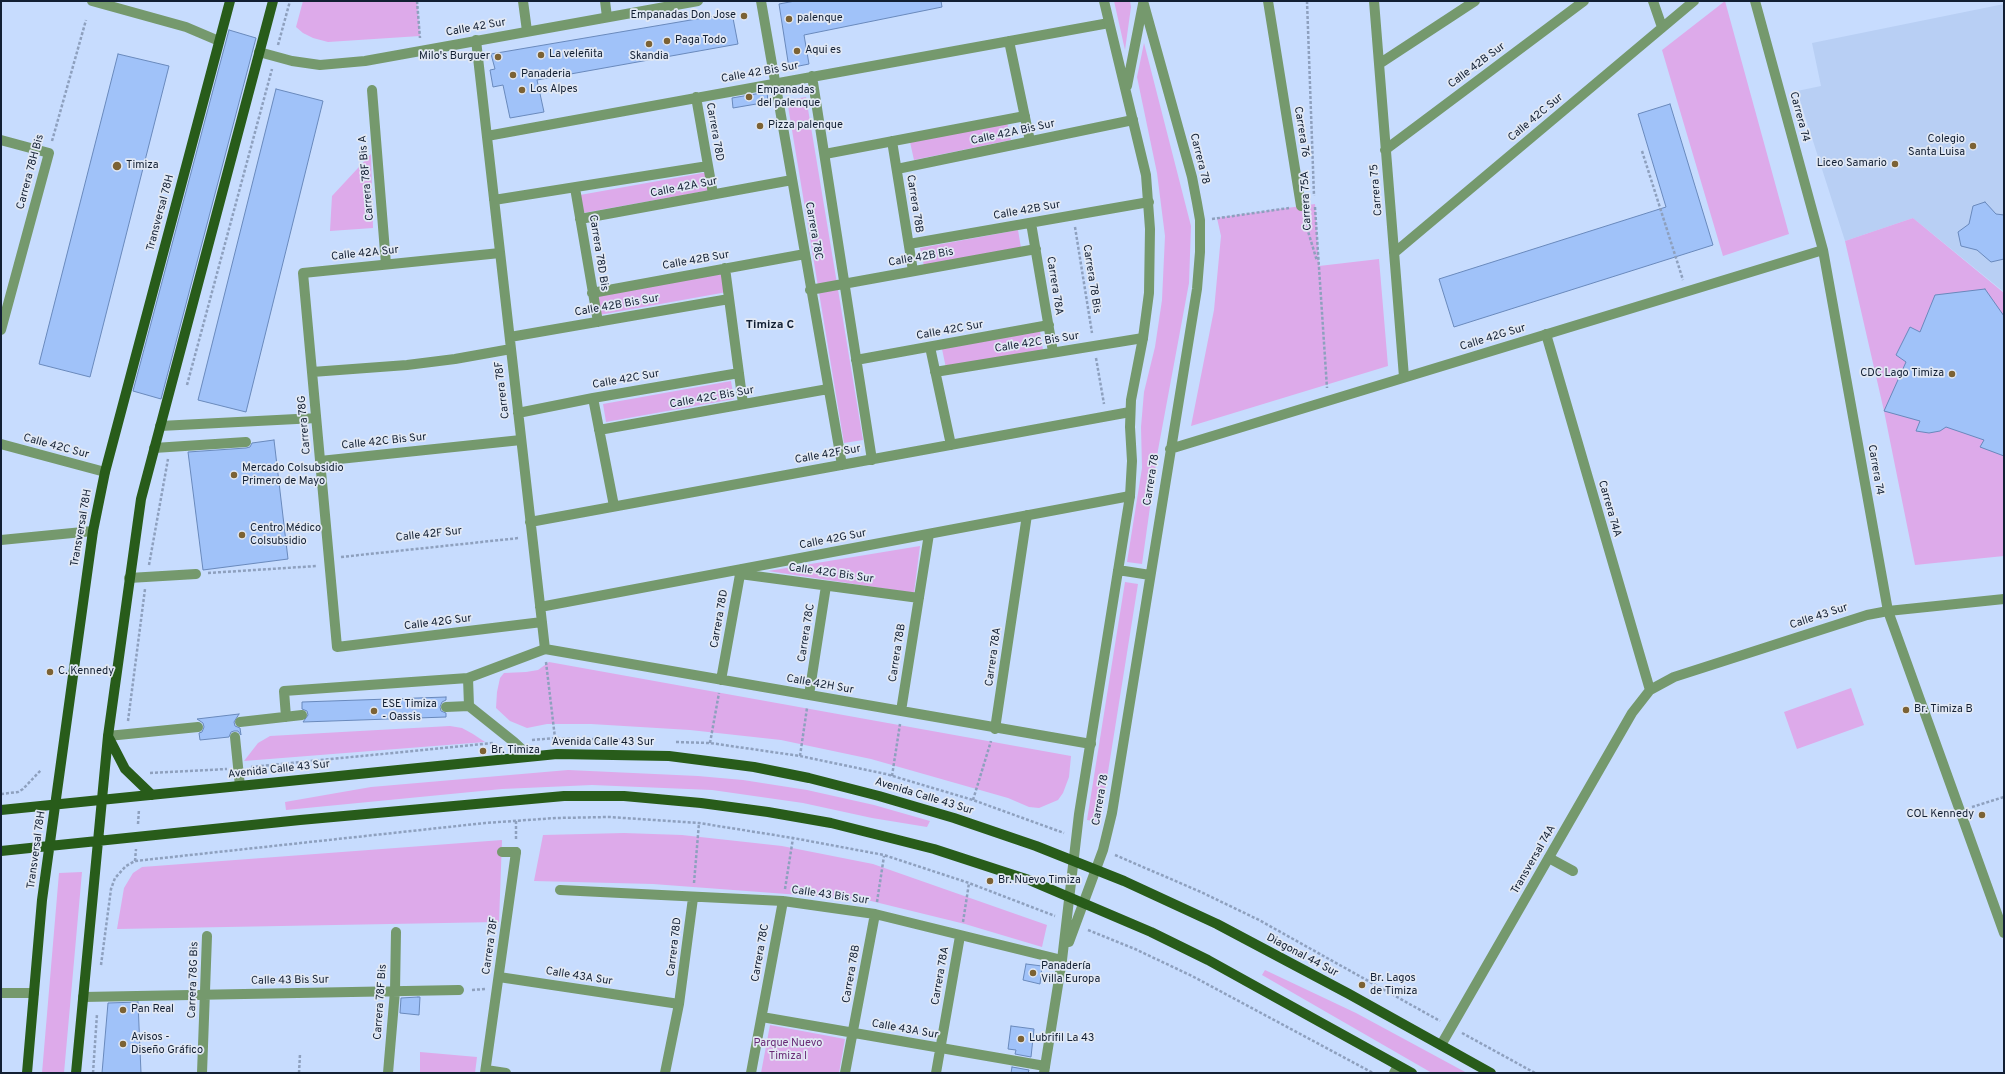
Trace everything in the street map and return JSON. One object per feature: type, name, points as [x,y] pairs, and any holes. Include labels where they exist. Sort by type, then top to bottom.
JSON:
[{"type":"main road","name":"Transversal 78H","points":[[27,1073],[42,900],[93,531],[105,472],[230,1]]},
{"type":"main road","points":[[76,1073],[108,736],[141,500],[273,1]]},
{"type":"main road","points":[[108,736],[117,757],[125,769],[152,795]]},
{"type":"main road","name":"Avenida Calle 43 Sur","points":[[1,810],[529,756],[579,754],[677,757],[754,767],[810,778],[939,814],[1096,869]]},
{"type":"main road","points":[[1,851],[564,796],[624,796],[701,803],[831,824],[934,849],[1024,878],[1151,932],[1208,960],[1396,1069],[1412,1073]]},
{"type":"main road","name":"Diagonal 44 Sur","points":[[1096,869],[1217,924],[1491,1073]]},
{"type":"street","points":[[523,1],[527,31]]},
{"type":"street","points":[[605,1],[607,17]]},
{"type":"street","name":"Calle 42 Sur","points":[[259,52],[292,61],[320,65],[365,61],[681,2],[698,1]]},
{"type":"street","name":"Carrera 78C","points":[[761,1],[810,290],[842,465]]},
{"type":"street","name":"Carrera 78","points":[[1044,1070],[1062,960],[1080,814],[1130,496],[1132,461],[1130,412],[1149,293],[1149,202],[1146,175],[1134,120],[1104,1]]},
{"type":"street","points":[[1126,90],[1144,1]]},
{"type":"street","name":"Carrera 78","points":[[1062,960],[1108,833],[1197,289],[1200,220],[1192,177],[1144,1]]},
{"type":"street","name":"Carrera 76","points":[[1268,1],[1301,206]]},
{"type":"street","name":"Carrera 75","points":[[1374,1],[1404,377]]},
{"type":"street","points":[[1379,64],[1475,1]]},
{"type":"street","name":"Calle 42B Sur","points":[[1386,150],[1584,1]]},
{"type":"street","points":[[1653,1],[1662,27]]},
{"type":"street","name":"Calle 42C Sur","points":[[1394,253],[1694,1]]},
{"type":"street","name":"Carrera 74","points":[[1755,1],[1824,250],[1888,611],[2004,933]]},
{"type":"street","points":[[96,2],[186,27],[219,40]]},
{"type":"street","name":"Calle 42 Bis Sur","points":[[487,136],[1109,23]]},
{"type":"street","name":"Carrera 78F","points":[[476,40],[544,649]]},
{"type":"street","points":[[1009,41],[1030,141]]},
{"type":"street","name":"Carrera 78C","points":[[812,76],[872,460]]},
{"type":"street","name":"Carrera 78F Bis A","points":[[372,90],[386,264]]},
{"type":"street","name":"Carrera 78D","points":[[696,97],[713,194]]},
{"type":"street","points":[[825,154],[1025,116]]},
{"type":"street","name":"Calle 42A Bis Sur","points":[[897,169],[1134,120]]},
{"type":"street","points":[[1,140],[49,153]]},
{"type":"street","name":"Carrera 78B","points":[[892,141],[913,271]]},
{"type":"street","name":"Carrera 78H Bis","points":[[1,330],[49,153]]},
{"type":"street","points":[[494,200],[708,166]]},
{"type":"street","name":"Calle 42A Sur","points":[[580,220],[792,180]]},
{"type":"street","name":"Carrera 78D Bis","points":[[575,188],[598,322]]},
{"type":"street","name":"Calle 42B Sur","points":[[908,244],[1149,202]]},
{"type":"street","name":"Carrera 78A","points":[[1031,223],[1053,352]]},
{"type":"street","name":"Calle 42B Bis","points":[[810,290],[1036,249]]},
{"type":"street","name":"Calle 42G Sur","points":[[1170,449],[1824,250]]},
{"type":"street","name":"Calle 42A Sur","points":[[303,272],[500,253]]},
{"type":"street","name":"Calle 42B Sur","points":[[592,293],[805,254]]},
{"type":"street","points":[[725,268],[743,404]]},
{"type":"street","name":"Carrera 78G","points":[[303,272],[338,647]]},
{"type":"street","name":"Calle 42B Bis Sur","points":[[510,337],[729,298]]},
{"type":"street","name":"Calle 42C Sur","points":[[856,360],[1049,325]]},
{"type":"street","name":"Carrera 74A","points":[[1546,334],[1650,690]]},
{"type":"street","name":"Calle 42C Bis Sur","points":[[935,372],[1143,338]]},
{"type":"street","points":[[930,347],[951,445]]},
{"type":"street","points":[[312,372],[414,364],[511,349]]},
{"type":"street","name":"Calle 42C Sur","points":[[518,413],[593,398],[739,373]]},
{"type":"street","name":"Calle 42C Bis Sur","points":[[599,430],[828,389]]},
{"type":"street","points":[[593,398],[614,506]]},
{"type":"street","name":"Calle 42F Sur","points":[[530,522],[1130,412]]},
{"type":"street","points":[[160,426],[316,418]]},
{"type":"street","name":"Calle 42C Bis Sur","points":[[320,461],[521,440]]},
{"type":"street","points":[[154,448],[246,442]]},
{"type":"street","name":"Calle 42C Sur","points":[[1,444],[105,472]]},
{"type":"street","name":"Calle 42G Sur","points":[[540,607],[740,572],[1130,496]]},
{"type":"street","name":"Carrera 78A","points":[[995,729],[1027,515]]},
{"type":"street","points":[[1,540],[93,531]]},
{"type":"street","name":"Carrera 78B","points":[[901,711],[929,534]]},
{"type":"street","points":[[1118,570],[1150,575]]},
{"type":"street","name":"Carrera 78D","points":[[721,680],[740,572]]},
{"type":"street","name":"Calle 42G Bis Sur","points":[[740,572],[826,586],[919,598]]},
{"type":"street","points":[[129,578],[196,574]]},
{"type":"street","name":"Carrera 78C","points":[[809,696],[826,586]]},
{"type":"street","name":"Calle 43 Sur","points":[[1650,690],[1674,677],[1855,618],[1888,611],[2004,599]]},
{"type":"street","name":"Calle 42G Sur","points":[[338,647],[542,622]]},
{"type":"street","points":[[286,717],[284,691],[468,678],[544,649]]},
{"type":"street","name":"Calle 42H Sur","points":[[544,649],[901,711],[995,729],[1091,744]]},
{"type":"street","points":[[468,678],[469,706]]},
{"type":"street","name":"Transversal 74A","points":[[1441,1045],[1632,713],[1650,690]]},
{"type":"street","points":[[446,707],[469,706],[529,756]]},
{"type":"street","points":[[240,722],[302,715]]},
{"type":"street","points":[[108,736],[198,727]]},
{"type":"street","points":[[234,737],[240,786]]},
{"type":"street","points":[[502,852],[516,852]]},
{"type":"street","name":"Carrera 78F","points":[[486,1071],[516,852]]},
{"type":"street","points":[[1549,858],[1573,871]]},
{"type":"street","name":"Calle 43 Bis Sur","points":[[560,890],[693,898],[783,901],[875,914],[1062,960]]},
{"type":"street","name":"Carrera 78D","points":[[665,1073],[679,1004],[693,898]]},
{"type":"street","name":"Carrera 78C","points":[[751,1073],[783,901]]},
{"type":"street","name":"Carrera 78B","points":[[845,1073],[875,914]]},
{"type":"street","name":"Carrera 78F Bis","points":[[388,1073],[394,991],[396,932]]},
{"type":"street","name":"Carrera 78G Bis","points":[[202,1073],[207,936]]},
{"type":"street","name":"Carrera 78A","points":[[936,1073],[960,936]]},
{"type":"street","name":"Calle 43A Sur","points":[[499,977],[679,1004]]},
{"type":"street","name":"Calle 43 Bis Sur","points":[[83,997],[459,990]]},
{"type":"street","points":[[1,994],[34,993]]},
{"type":"street","name":"Calle 43A Sur","points":[[762,1017],[941,1048],[1044,1070]]},
{"type":"street","points":[[486,1071],[506,1073]]},
{"type":"path","points":[[284,21],[290,1]]},
{"type":"path","points":[[417,1],[421,42]]},
{"type":"path","name":"Carrera 75A","points":[[1307,1],[1319,266],[1327,400]]},
{"type":"path","name":"Carrera 78H Bis","points":[[49,153],[86,20]]},
{"type":"path","points":[[1642,151],[1687,291]]},
{"type":"path","points":[[1200,220],[1301,206],[1319,266]]},
{"type":"path","name":"Carrera 78 Bis","points":[[1073,215],[1106,416]]},
{"type":"path","name":"Calle 42F Sur","points":[[196,574],[329,562],[532,536]]},
{"type":"path","points":[[544,649],[555,738]]},
{"type":"path","points":[[710,743],[721,680]]},
{"type":"path","points":[[800,756],[809,696]]},
{"type":"path","points":[[892,776],[901,711]]},
{"type":"path","points":[[973,800],[995,729]]},
{"type":"path","points":[[1,794],[18,792],[23,789],[41,770]]},
{"type":"path","points":[[135,861],[140,796]]},
{"type":"path","points":[[1960,811],[2004,796]]},
{"type":"path","points":[[101,966],[111,889],[115,878],[126,866],[135,861],[516,821],[609,817],[699,822],[884,855],[969,883],[1025,904]]},
{"type":"path","points":[[516,821],[516,852]]},
{"type":"path","points":[[693,898],[699,822]]},
{"type":"path","points":[[783,901],[793,838]]},
{"type":"path","points":[[875,914],[884,855]]},
{"type":"path","points":[[1121,857],[1201,892],[1259,920],[1373,983]]},
{"type":"path","name":"Carrera 78A","points":[[960,936],[969,883]]},
{"type":"path","points":[[1135,949],[1192,976],[1373,1073]]},
{"type":"path","points":[[459,990],[497,989]]},
{"type":"path","points":[[93,1073],[98,996]]},
{"type":"path","points":[[299,1073],[300,1054]]},
{"type":"shaded area","name":"Colegio Santa Luisa","points":[[2004,4],[2004,292],[1913,218],[1845,241],[1797,91],[1821,86],[1812,43]]},
{"type":"green space","points":[[303,1],[417,1],[420,36],[328,42],[313,38],[303,33],[296,27]]},
{"type":"green space","points":[[1114,1],[1130,1],[1131,7],[1125,50]]},
{"type":"green space","points":[[1725,1],[1789,234],[1723,256],[1662,50]]},
{"type":"green space","points":[[1144,43],[1191,226],[1189,283],[1158,450],[1142,564],[1127,562],[1142,468],[1141,427],[1144,392],[1155,347],[1162,300],[1165,236],[1157,173],[1137,77]]},
{"type":"green space","points":[[806,97],[863,440],[844,443],[787,100]]},
{"type":"green space","points":[[1007,122],[1011,140],[914,160],[910,142]]},
{"type":"green space","points":[[371,154],[373,228],[330,231],[332,196]]},
{"type":"green space","points":[[708,172],[711,190],[583,213],[580,195]]},
{"type":"green space","points":[[1315,204],[1319,266],[1379,259],[1388,366],[1191,426],[1214,310],[1221,236],[1217,218]]},
{"type":"green space","points":[[1913,218],[2004,293],[2004,556],[1915,565],[1884,411],[1845,241]]},
{"type":"green space","points":[[1018,230],[1021,248],[924,266],[920,248]]},
{"type":"green space","points":[[724,273],[727,292],[599,315],[596,296]]},
{"type":"green space","points":[[1040,331],[1043,350],[946,368],[942,349]]},
{"type":"green space","points":[[731,381],[734,399],[606,422],[603,404]]},
{"type":"green space","points":[[920,546],[914,593],[768,571]]},
{"type":"green space","points":[[1125,582],[1138,584],[1100,822],[1087,820]]},
{"type":"green space","points":[[549,662],[1071,756],[1069,777],[1063,793],[1058,800],[1039,808],[1029,807],[1008,798],[871,759],[781,740],[690,730],[591,724],[547,724],[527,728],[510,721],[496,708],[500,678],[504,673],[538,670]]},
{"type":"green space","points":[[1851,688],[1864,725],[1797,749],[1784,712]]},
{"type":"green space","points":[[450,726],[462,728],[485,742],[244,761],[258,743],[270,736]]},
{"type":"green space","points":[[568,770],[698,776],[743,780],[807,790],[874,805],[930,821],[927,827],[872,818],[803,803],[712,790],[592,785],[502,789],[286,810],[285,802],[371,787]]},
{"type":"green space","points":[[624,833],[682,835],[782,846],[873,864],[1047,925],[1042,947],[965,924],[867,900],[653,884],[534,881],[543,835]]},
{"type":"green space","points":[[502,840],[499,922],[117,929],[124,888],[133,873],[142,867]]},
{"type":"green space","points":[[82,872],[64,1073],[42,1073],[59,873]]},
{"type":"green space","points":[[1265,970],[1356,1013],[1467,1073],[1432,1073],[1262,975]]},
{"type":"green space","name":"Parque Nuevo Timiza I","points":[[770,1025],[845,1039],[839,1073],[761,1073]]},
{"type":"green space","points":[[420,1052],[477,1057],[475,1073],[420,1073]]},
{"type":"building","points":[[795,1],[941,1],[942,7],[804,35],[809,64],[789,68],[779,4]]},
{"type":"building","points":[[732,13],[738,44],[537,80],[544,112],[510,118],[503,85],[493,87],[490,70],[495,69],[491,54]]},
{"type":"building","name":"Timiza","points":[[229,30],[256,38],[161,399],[133,391]]},
{"type":"building","name":"Timiza","points":[[118,54],[169,66],[90,377],[39,364]]},
{"type":"building","points":[[276,89],[323,101],[246,412],[198,400]]},
{"type":"building","name":"Empanadas del palenque","points":[[767,92],[768,102],[733,108],[732,98]]},
{"type":"building","points":[[1670,104],[1713,245],[1454,327],[1439,279],[1666,207],[1638,114]]},
{"type":"building","points":[[1985,202],[1996,214],[2004,215],[2004,259],[1991,262],[1977,250],[1961,246],[1958,232],[1969,224],[1973,206]]},
{"type":"building","name":"CDC Lago Timiza","points":[[1985,289],[2004,316],[2004,456],[1980,447],[1984,440],[1946,427],[1940,431],[1929,433],[1916,431],[1920,421],[1884,411],[1906,362],[1896,355],[1910,327],[1920,332],[1935,295]]},
{"type":"building","points":[[274,440],[288,559],[203,570],[188,452],[246,448],[250,447],[252,443]]},
{"type":"building","name":"ESE Timiza - Oassis","points":[[446,697],[446,700],[442,702],[440,707],[441,711],[446,713],[446,717],[303,722],[308,715],[307,711],[302,709],[302,702]]},
{"type":"building","points":[[239,714],[234,722],[235,726],[240,728],[241,735],[238,731],[234,731],[231,732],[229,737],[200,740],[199,733],[202,732],[204,727],[203,723],[197,719]]},
{"type":"building","name":"Panadería Villa Europa","points":[[1026,964],[1042,966],[1040,984],[1023,980]]},
{"type":"building","points":[[420,997],[419,1015],[400,1013],[401,998]]},
{"type":"building","points":[[138,1002],[141,1073],[102,1073],[108,1003]]},
{"type":"building","name":"Lubrifil La 43","points":[[1011,1026],[1034,1029],[1031,1057],[1015,1054],[1016,1050],[1008,1049]]},
{"type":"building","points":[[1012,1067],[1029,1070],[1028,1073],[1011,1073]]},
{"type":"place","name":"Empanadas Don Jose","points":[[744,16]]},
{"type":"place","name":"palenque","points":[[789,19]]},
{"type":"place","name":"Paga Todo","points":[[667,41]]},
{"type":"place","name":"Skandia","points":[[649,44]]},
{"type":"place","name":"Aqui es","points":[[797,51]]},
{"type":"place","name":"La veleñita","points":[[541,55]]},
{"type":"place","name":"Milo's Burguer","points":[[498,57]]},
{"type":"place","name":"Panaderia","points":[[513,75]]},
{"type":"place","name":"Los Alpes","points":[[522,90]]},
{"type":"place","name":"Empanadas del palenque","points":[[749,97]]},
{"type":"place","name":"Pizza palenque","points":[[760,126]]},
{"type":"place","name":"Colegio Santa Luisa","points":[[1973,146]]},
{"type":"place","name":"Liceo Samario","points":[[1895,164]]},
{"type":"place","name":"Timiza","points":[[117,166]]},
{"type":"place","name":"CDC Lago Timiza","points":[[1952,374]]},
{"type":"place","name":"Mercado Colsubsidio Primero de Mayo","points":[[234,475]]},
{"type":"place","name":"Centro Médico Colsubsidio","points":[[242,535]]},
{"type":"place","name":"C. Kennedy","points":[[50,672]]},
{"type":"place","name":"Br. Timiza B","points":[[1906,710]]},
{"type":"place","name":"ESE Timiza - Oassis","points":[[374,711]]},
{"type":"place","name":"Br. Timiza","points":[[483,751]]},
{"type":"place","name":"COL Kennedy","points":[[1982,815]]},
{"type":"place","name":"Br. Nuevo Timiza","points":[[990,881]]},
{"type":"place","name":"Panadería Villa Europa","points":[[1033,973]]},
{"type":"place","name":"Br. Lagos de Timiza","points":[[1362,985]]},
{"type":"place","name":"Pan Real","points":[[123,1010]]},
{"type":"place","name":"Lubrifil La 43","points":[[1021,1039]]},
{"type":"place","name":"Avisos - Diseño Gráfico","points":[[123,1044]]},
{"type":"district","name":"Timiza C","points":[[770,326]]}]
